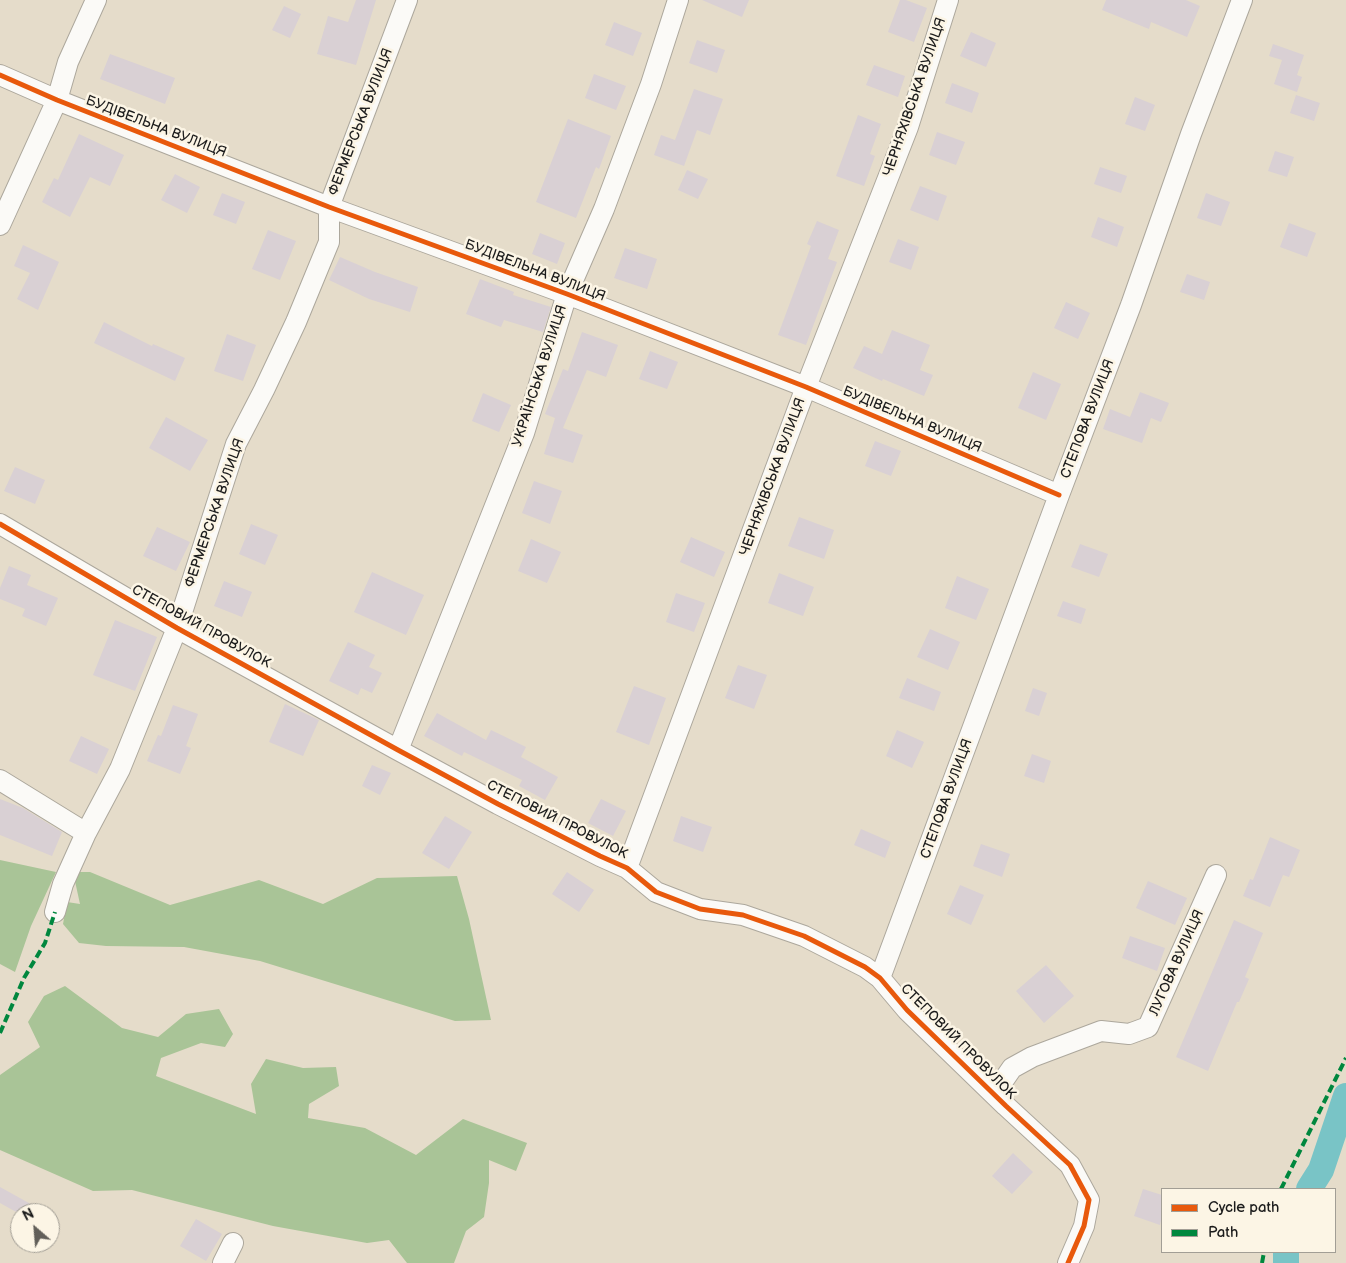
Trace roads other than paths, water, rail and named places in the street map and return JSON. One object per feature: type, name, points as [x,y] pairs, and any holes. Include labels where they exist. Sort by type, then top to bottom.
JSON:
[{"type":"street","points":[[0,225],[57,100],[68,62],[96,0]]},
{"type":"street","name":"ФЕРМЕРСЬКА ВУЛИЦЯ","points":[[55,912],[63,884],[86,832],[120,769],[177,628],[236,444],[296,322],[329,242],[329,207],[407,0]]},
{"type":"street","name":"УКРАЇНСЬКА ВУЛИЦЯ","points":[[398,750],[524,432],[567,294],[604,209],[638,120],[678,0]]},
{"type":"street","name":"ЧЕРНЯХІВСЬКА ВУЛИЦЯ","points":[[627,868],[806,388],[908,127],[948,0]]},
{"type":"street","name":"СТЕПОВА ВУЛИЦЯ","points":[[880,978],[1131,305],[1191,134],[1242,0]]},
{"type":"street","name":"БУДІВЕЛЬНА ВУЛИЦЯ","points":[[0,75],[57,100],[329,207],[567,294],[806,388],[1059,495]]},
{"type":"street","name":"СТЕПОВИЙ ПРОВУЛОК","points":[[0,524],[177,628],[398,750],[498,804],[627,868],[656,892],[700,909],[743,915],[804,936],[865,967],[880,978],[907,1010],[1070,1165],[1088,1200],[1084,1226],[1068,1263]]},
{"type":"street","points":[[0,780],[86,832]]},
{"type":"street","name":"ЛУГОВА ВУЛИЦЯ","points":[[994,1094],[1012,1068],[1032,1057],[1101,1031],[1128,1034],[1148,1027],[1216,875]]},
{"type":"street","points":[[223,1263],[233,1243]]},
{"type":"waterway","points":[[1310,1188],[1321,1170],[1346,1096]]},
{"type":"waterway","points":[[1286,1253],[1286,1263]]}]
